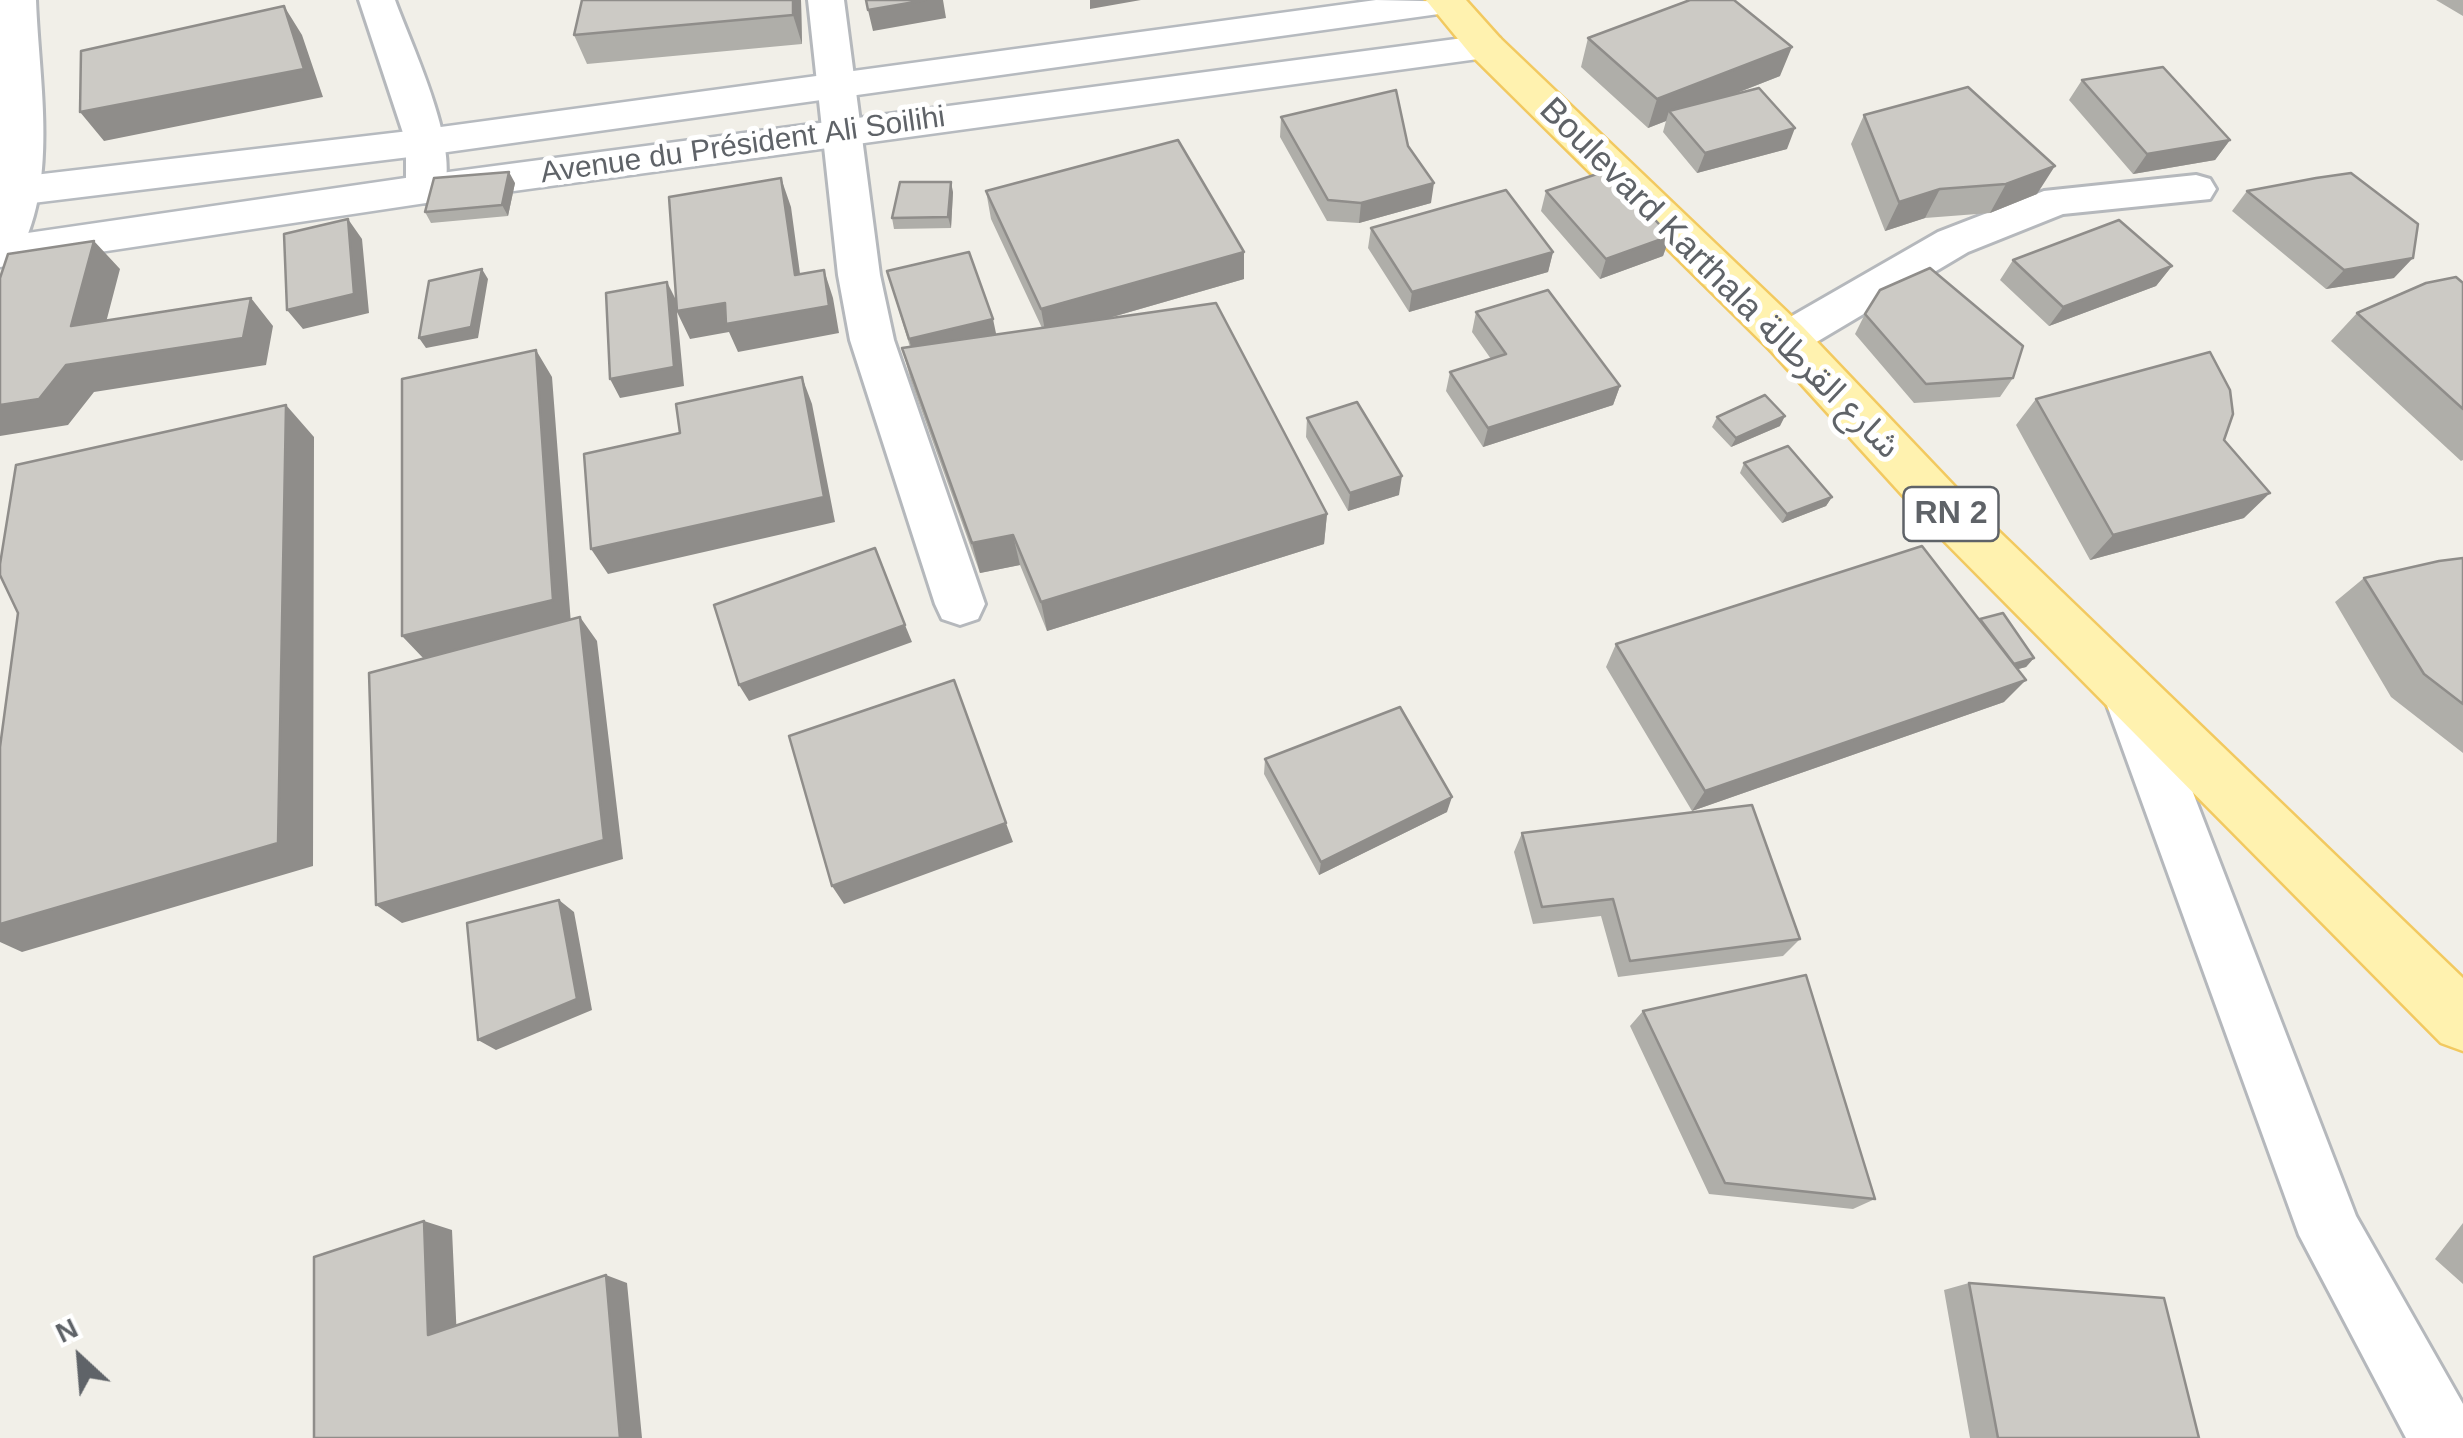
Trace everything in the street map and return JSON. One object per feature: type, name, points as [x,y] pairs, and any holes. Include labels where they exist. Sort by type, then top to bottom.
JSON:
[{"type":"main road","name":"Boulevard Karthala شارع القرطالة","points":[[1446,1],[1486,47],[1787,339],[1964,528],[2129,694],[2463,1021]]},
{"type":"street","points":[[0,251],[11,191],[18,0]]},
{"type":"street","points":[[377,0],[426,142],[426,189]]},
{"type":"street","points":[[826,0],[860,276],[881,376],[960,604]]},
{"type":"street","name":"Avenue du Président Ali Soilihi","points":[[11,191],[426,142],[1446,1]]},
{"type":"street","name":"Avenue du Président Ali Soilihi","points":[[0,251],[426,189],[1486,47]]},
{"type":"street","points":[[1787,339],[1953,242],[2058,201],[2196,189]]},
{"type":"street","points":[[2129,694],[2331,1235],[2444,1438]]},
{"type":"building","points":[[582,0],[793,0],[793,15],[574,35]]},
{"type":"building","points":[[866,0],[926,0],[868,10]]},
{"type":"building","points":[[1690,0],[1734,0],[1792,47],[1657,99],[1588,38]]},
{"type":"building","points":[[284,6],[304,69],[80,112],[81,51]]},
{"type":"building","points":[[2163,67],[2230,140],[2147,154],[2082,80]]},
{"type":"building","points":[[1968,87],[2055,166],[2006,184],[1940,189],[1899,202],[1864,115]]},
{"type":"building","points":[[1759,88],[1795,128],[1705,153],[1669,111]]},
{"type":"building","points":[[1396,90],[1408,146],[1434,183],[1361,203],[1328,200],[1281,117]]},
{"type":"building","points":[[1178,140],[1244,252],[1041,309],[986,191]]},
{"type":"building","points":[[1609,170],[1670,236],[1606,259],[1546,191]]},
{"type":"building","points":[[509,172],[502,205],[425,212],[434,178]]},
{"type":"building","points":[[2351,173],[2418,224],[2413,258],[2344,270],[2247,191],[2316,178]]},
{"type":"building","points":[[781,178],[795,275],[824,270],[829,306],[726,324],[725,303],[677,311],[669,197]]},
{"type":"building","points":[[900,182],[951,182],[948,217],[892,218]]},
{"type":"building","points":[[1506,190],[1553,252],[1412,292],[1371,228]]},
{"type":"building","points":[[348,219],[354,294],[287,310],[284,234]]},
{"type":"building","points":[[2119,220],[2172,266],[2063,307],[2013,260]]},
{"type":"building","points":[[94,241],[71,326],[251,298],[243,338],[66,365],[39,399],[0,405],[0,278],[8,254]]},
{"type":"building","points":[[969,252],[993,319],[909,339],[887,271]]},
{"type":"building","points":[[1930,268],[2023,346],[2013,378],[1926,384],[1865,314],[1880,290]]},
{"type":"building","points":[[482,269],[471,327],[419,338],[429,281]]},
{"type":"building","points":[[2456,277],[2463,283],[2463,409],[2357,313],[2426,283]]},
{"type":"building","points":[[667,282],[674,367],[610,379],[606,293]]},
{"type":"building","points":[[1548,290],[1620,386],[1488,428],[1450,372],[1506,354],[1476,312]]},
{"type":"building","points":[[1216,303],[1327,514],[1041,602],[1013,535],[972,543],[902,348]]},
{"type":"building","points":[[536,350],[553,600],[402,636],[402,379]]},
{"type":"building","points":[[2210,352],[2230,390],[2233,414],[2224,440],[2270,493],[2113,535],[2036,399]]},
{"type":"building","points":[[802,377],[824,497],[591,549],[584,454],[680,433],[676,404]]},
{"type":"building","points":[[1765,395],[1785,416],[1736,438],[1717,417]]},
{"type":"building","points":[[1357,402],[1402,476],[1350,493],[1307,418]]},
{"type":"building","points":[[286,405],[278,843],[0,924],[0,747],[18,613],[0,575],[0,564],[16,465]]},
{"type":"building","points":[[1788,446],[1832,497],[1787,514],[1744,463]]},
{"type":"building","points":[[1922,546],[2026,680],[1705,791],[1616,644]]},
{"type":"building","points":[[875,548],[905,625],[739,685],[714,605]]},
{"type":"building","points":[[2463,558],[2463,704],[2424,674],[2364,578]]},
{"type":"building","points":[[2003,613],[2034,658],[2014,664],[1980,619]]},
{"type":"building","points":[[580,617],[604,840],[376,905],[369,673]]},
{"type":"building","points":[[954,680],[1006,823],[832,886],[789,736]]},
{"type":"building","points":[[1400,707],[1452,797],[1321,862],[1265,759]]},
{"type":"building","points":[[1752,805],[1800,939],[1630,961],[1613,899],[1542,907],[1522,833]]},
{"type":"building","points":[[559,900],[577,999],[478,1040],[467,923]]},
{"type":"building","points":[[1806,975],[1875,1199],[1725,1183],[1643,1011]]},
{"type":"building","points":[[424,1221],[428,1335],[606,1275],[620,1438],[314,1438],[314,1257]]},
{"type":"building","points":[[1969,1283],[2164,1298],[2199,1438],[1998,1438]]}]
